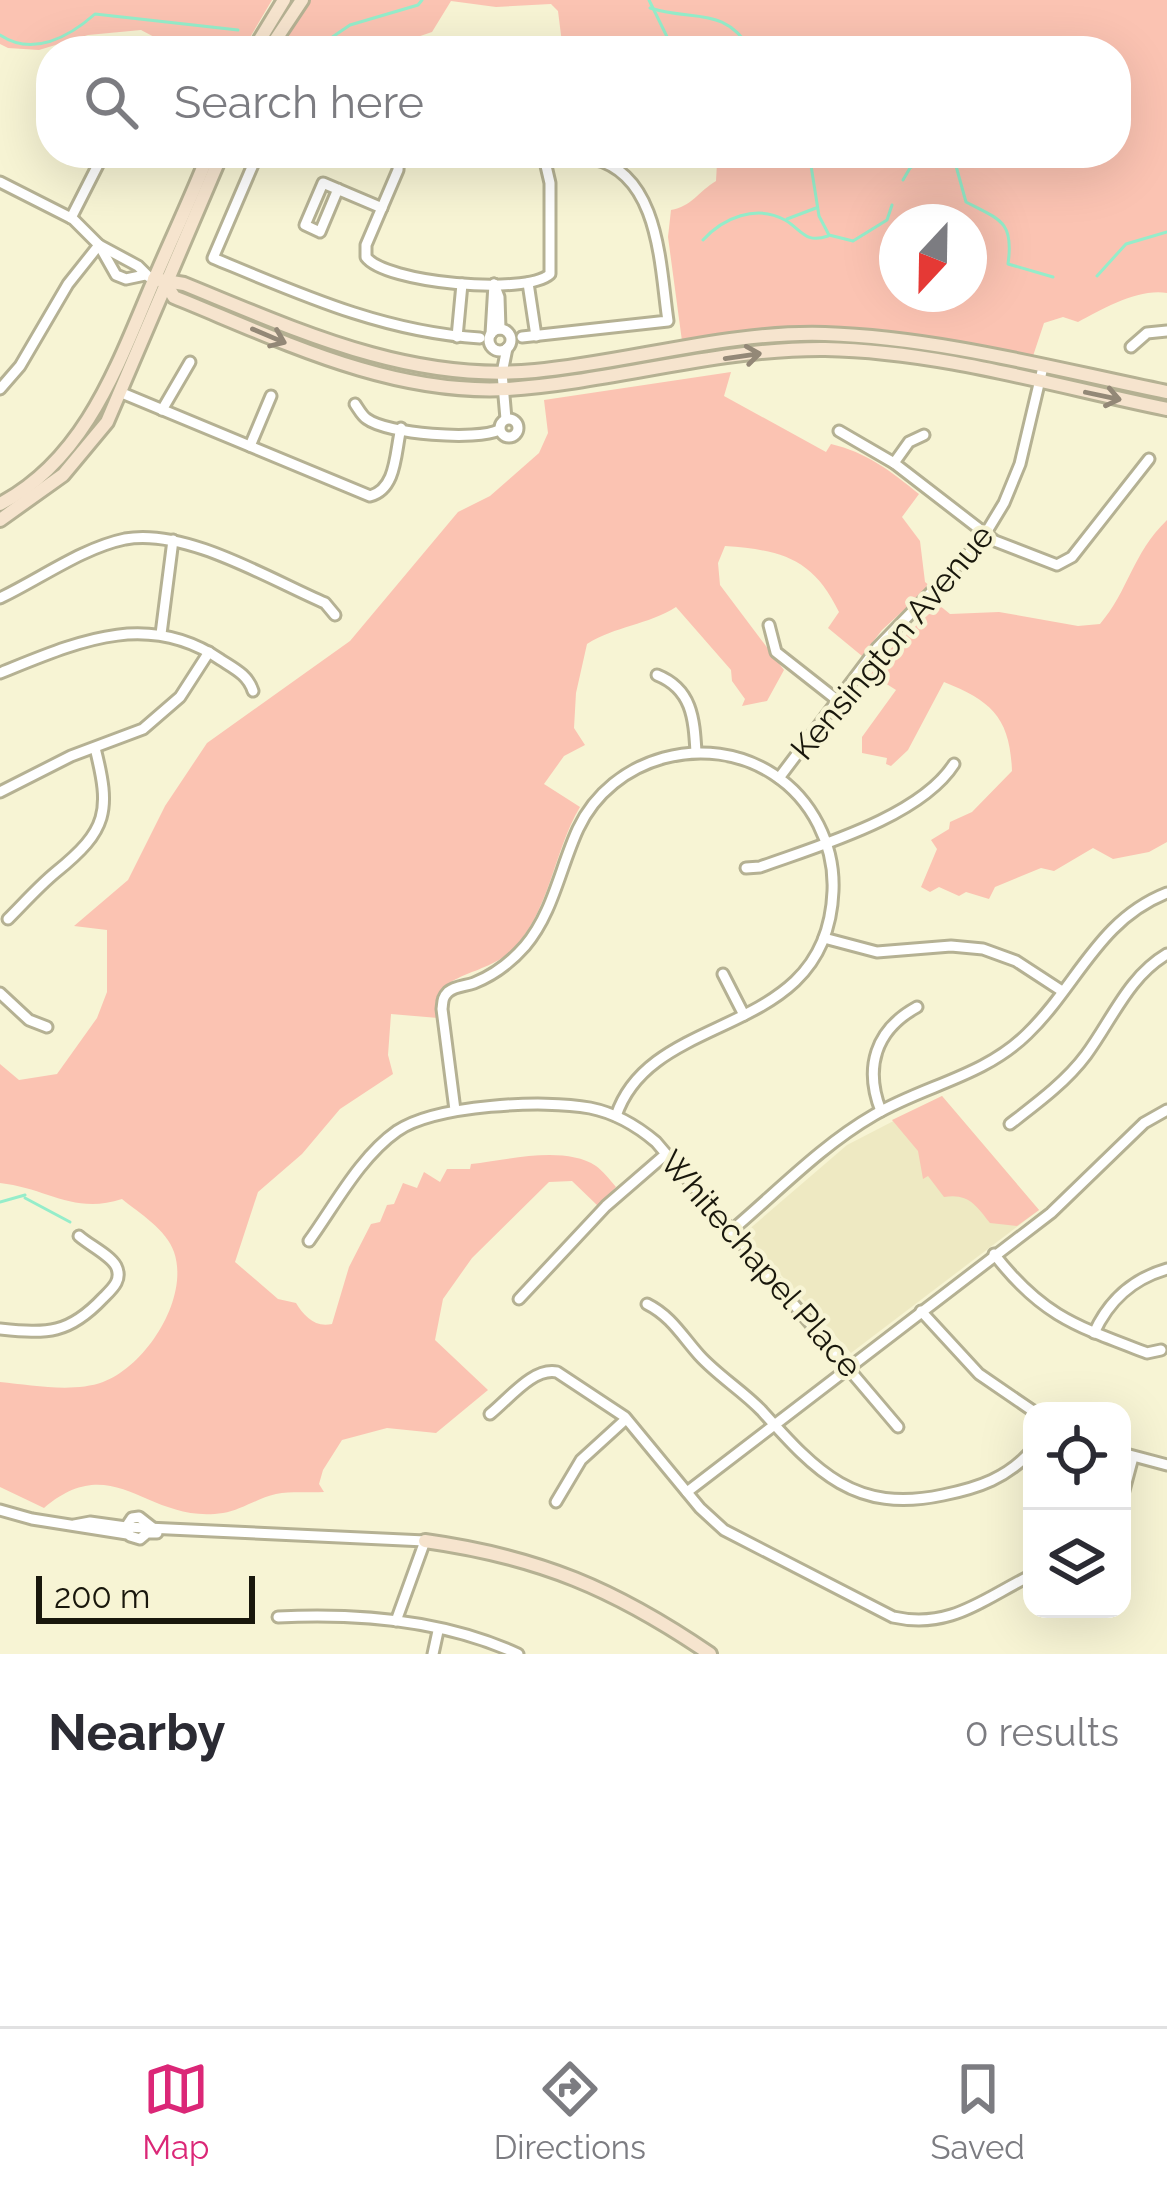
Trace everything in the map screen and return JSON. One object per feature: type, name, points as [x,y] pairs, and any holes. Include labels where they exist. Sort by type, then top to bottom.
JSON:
[{"type":"main road","points":[[262,36],[284,0]]},
{"type":"main road","points":[[278,36],[302,0]]},
{"type":"main road","points":[[0,504],[30,486],[82,428],[113,378],[203,168]]},
{"type":"main road","points":[[0,520],[63,475],[98,436],[122,393],[155,280],[214,168]]},
{"type":"main road","points":[[155,280],[184,284],[362,354],[432,368],[502,373],[756,338],[824,334],[939,346],[1167,392]]},
{"type":"main road","points":[[155,280],[174,296],[355,368],[428,384],[502,389],[820,349],[903,356],[1167,409]]},
{"type":"main road","points":[[425,1541],[551,1569],[647,1611],[687,1648],[710,1654]]},
{"type":"street","points":[[71,218],[96,168]]},
{"type":"street","points":[[252,168],[213,259],[347,314],[396,328],[457,337],[511,336],[502,349],[506,418],[502,433]]},
{"type":"street","points":[[395,168],[366,245],[369,262],[378,268],[462,284],[546,279],[552,268],[547,168]]},
{"type":"street","points":[[521,337],[668,321],[654,231],[634,182],[609,168]]},
{"type":"street","points":[[0,182],[71,218],[99,245],[116,275],[155,280]]},
{"type":"street","points":[[338,189],[320,232],[305,225],[323,183],[338,189],[382,208]]},
{"type":"street","points":[[99,245],[155,280]]},
{"type":"street","points":[[0,389],[99,245]]},
{"type":"street","points":[[112,266],[120,255]]},
{"type":"street","points":[[528,283],[536,336]]},
{"type":"street","points":[[457,337],[462,284]]},
{"type":"street","points":[[494,284],[490,342],[502,349]]},
{"type":"street","points":[[1131,347],[1147,333],[1167,331]]},
{"type":"street","points":[[162,410],[190,362]]},
{"type":"street","name":"Kensington Avenue","points":[[779,778],[878,648],[949,579],[986,534],[1020,464],[1043,367]]},
{"type":"street","points":[[122,393],[364,494],[375,495],[389,484],[400,428]]},
{"type":"street","points":[[250,446],[271,396]]},
{"type":"street","points":[[355,404],[372,422],[482,436],[514,435],[518,427],[506,418]]},
{"type":"street","points":[[839,431],[894,463],[986,534],[1025,555],[1064,564],[1149,459]]},
{"type":"street","points":[[894,463],[909,442],[924,435]]},
{"type":"street","points":[[0,598],[110,543],[141,537],[173,540],[325,603],[335,615]]},
{"type":"street","points":[[161,634],[173,540]]},
{"type":"street","points":[[769,625],[776,652],[837,700]]},
{"type":"street","points":[[0,673],[92,638],[125,632],[161,634],[209,652],[250,679],[254,691]]},
{"type":"street","points":[[0,792],[156,720],[180,697],[209,652]]},
{"type":"street","points":[[657,675],[678,686],[687,698],[696,752]]},
{"type":"street","points":[[8,919],[83,851],[98,831],[105,797],[95,748]]},
{"type":"street","points":[[455,1110],[442,1009],[445,996],[495,972],[528,942],[545,914],[580,825],[606,792],[670,755],[696,752],[739,758],[779,778],[808,806],[826,843],[833,889],[824,938],[794,983],[772,1001],[658,1062],[633,1087],[616,1116]]},
{"type":"street","points":[[746,868],[760,867],[880,820],[944,779],[954,764]]},
{"type":"street","points":[[731,1231],[839,1139],[881,1111],[993,1062],[1027,1034],[1113,926],[1167,893]]},
{"type":"street","points":[[824,938],[877,952],[951,946],[983,949],[1016,961],[1063,991]]},
{"type":"street","points":[[1010,1124],[1077,1067],[1132,985],[1167,954]]},
{"type":"street","points":[[722,974],[744,1015]]},
{"type":"street","points":[[0,993],[29,1020],[47,1027]]},
{"type":"street","points":[[881,1111],[872,1080],[875,1052],[890,1026],[917,1007]]},
{"type":"street","name":"Whitechapel Place","points":[[309,1241],[384,1142],[417,1120],[455,1110],[569,1106],[616,1116],[643,1131],[666,1154],[898,1427]]},
{"type":"street","points":[[687,1492],[1065,1201],[1144,1124],[1167,1110]]},
{"type":"street","points":[[519,1299],[606,1206],[666,1154]]},
{"type":"street","points":[[0,1329],[41,1332],[64,1328],[85,1316],[115,1286],[118,1274],[113,1262],[79,1236]]},
{"type":"street","points":[[994,1254],[1037,1303],[1094,1333],[1147,1353],[1161,1350]]},
{"type":"street","points":[[1094,1333],[1123,1291],[1167,1269]]},
{"type":"street","points":[[647,1304],[663,1312],[702,1358],[831,1480],[887,1499],[931,1498],[1002,1476],[1023,1458]]},
{"type":"street","points":[[921,1311],[979,1374],[1023,1404]]},
{"type":"street","points":[[490,1414],[535,1374],[548,1370],[594,1394],[626,1419],[711,1520],[738,1539],[893,1617],[919,1621],[954,1617],[1023,1580]]},
{"type":"street","points":[[556,1502],[581,1460],[626,1419]]},
{"type":"street","points":[[1131,1456],[1167,1465]]},
{"type":"street","points":[[0,1510],[127,1530],[136,1539],[147,1533],[179,1530]]},
{"type":"street","points":[[127,1530],[131,1518],[139,1517],[153,1528],[425,1541],[396,1621]]},
{"type":"street","points":[[278,1617],[344,1613],[396,1621],[518,1654]]},
{"type":"street","points":[[434,1654],[438,1630]]},
{"type":"shaded area","points":[[0,0],[272,0],[251,36],[152,36],[141,30],[36,36],[36,50],[0,44]]},
{"type":"shaded area","points":[[308,0],[1167,0],[1167,293],[1133,297],[1078,322],[1063,317],[1044,323],[1033,356],[880,329],[782,328],[682,341],[668,237],[671,210],[716,181],[717,168],[1131,168],[1131,36],[561,36],[558,11],[551,4],[496,7],[451,1],[432,32],[420,36],[285,36]]},
{"type":"shaded area","points":[[731,372],[724,396],[826,452],[831,444],[867,458],[919,494],[902,517],[920,541],[925,582],[930,586],[882,630],[862,656],[828,628],[839,612],[806,568],[779,554],[725,546],[718,563],[720,585],[784,670],[767,701],[742,706],[745,699],[732,681],[731,670],[676,607],[587,644],[574,728],[585,745],[564,756],[544,784],[580,807],[534,919],[499,960],[447,984],[436,1004],[438,1018],[391,1014],[388,1055],[393,1074],[340,1109],[302,1154],[258,1192],[235,1262],[278,1299],[296,1303],[311,1320],[332,1324],[349,1267],[371,1224],[380,1222],[403,1183],[417,1188],[424,1172],[440,1182],[447,1169],[535,1156],[568,1156],[596,1166],[616,1187],[598,1206],[572,1181],[549,1182],[472,1258],[443,1299],[435,1340],[488,1390],[436,1433],[387,1428],[342,1440],[323,1470],[319,1484],[324,1492],[276,1494],[223,1513],[196,1514],[112,1486],[91,1485],[69,1491],[44,1508],[0,1487],[0,1382],[79,1387],[119,1374],[149,1346],[176,1289],[170,1244],[152,1222],[122,1199],[89,1204],[0,1183],[0,1064],[19,1080],[57,1074],[97,1018],[107,992],[107,930],[74,926],[128,880],[165,806],[207,743],[350,641],[458,512],[490,496],[539,453],[548,433],[544,400]]},
{"type":"shaded area","points":[[1167,520],[1167,842],[1149,852],[1113,859],[1093,848],[1054,871],[1041,868],[995,887],[989,899],[921,887],[937,849],[931,840],[949,829],[950,822],[972,812],[1012,771],[1007,737],[986,705],[944,682],[908,750],[891,766],[887,758],[862,753],[862,737],[896,690],[871,674],[886,653],[939,605],[950,614],[999,612],[1078,626],[1100,624]]},
{"type":"shaded area","points":[[942,1096],[1039,1210],[851,1353],[747,1237],[747,1231],[847,1145]]},
{"type":"shaded area","points":[[942,1096],[1039,1210],[1017,1226],[990,1223],[971,1202],[944,1197],[928,1176],[923,1179],[918,1151],[892,1120]]},
{"type":"waterway","points":[[334,36],[350,25],[422,0]]},
{"type":"waterway","points":[[649,0],[667,36]]},
{"type":"waterway","points":[[650,8],[719,21],[740,36]]},
{"type":"waterway","points":[[61,36],[95,14],[238,30]]},
{"type":"waterway","points":[[0,35],[36,44]]},
{"type":"waterway","points":[[811,168],[819,216],[829,235],[853,241],[879,225]]},
{"type":"waterway","points":[[903,180],[910,168]]},
{"type":"waterway","points":[[957,168],[966,202],[988,213],[1007,231],[1008,264],[1053,277]]},
{"type":"waterway","points":[[787,219],[816,208]]},
{"type":"waterway","points":[[703,240],[720,225],[752,213],[774,215],[809,237],[828,236]]},
{"type":"waterway","points":[[1097,276],[1126,244],[1167,232]]},
{"type":"waterway","points":[[0,1202],[25,1195]]},
{"type":"waterway","points":[[25,1198],[70,1222]]}]
